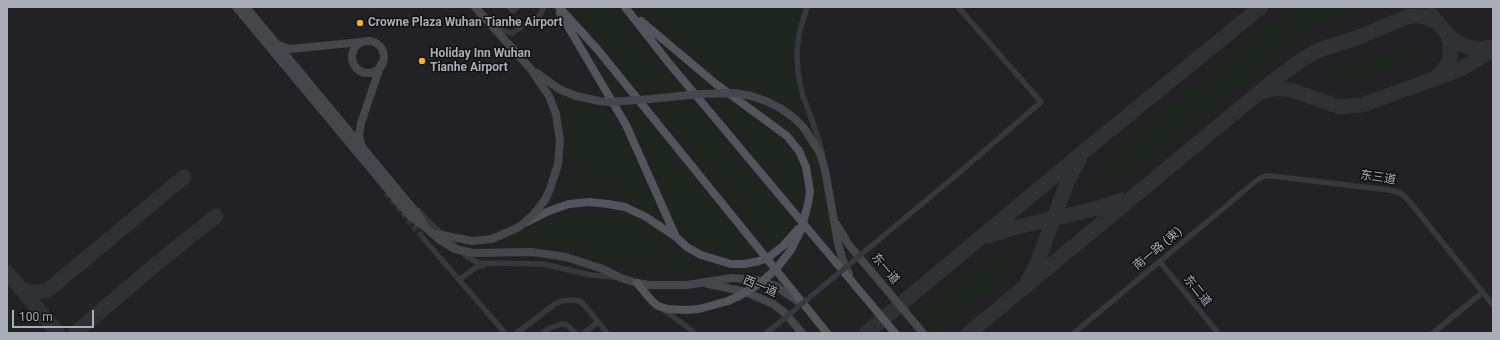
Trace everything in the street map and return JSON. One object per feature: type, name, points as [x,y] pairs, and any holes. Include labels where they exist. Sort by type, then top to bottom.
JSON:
[{"type":"main road","points":[[236,7],[410,216],[448,245],[468,252],[532,252],[566,258],[603,269],[621,278],[637,283],[662,286],[699,283],[732,278],[756,280],[776,286],[808,309]]},
{"type":"main road","points":[[246,7],[362,146],[429,230],[463,240],[477,241],[492,239],[501,236],[549,211],[569,204],[588,202],[608,204],[625,207],[646,217],[702,256],[731,264],[745,264],[769,257],[784,245],[796,232],[805,218]]},
{"type":"main road","points":[[475,7],[530,68],[549,96],[556,114],[559,129],[560,151],[555,177],[545,200],[538,209],[519,226]]},
{"type":"main road","points":[[558,7],[626,125],[676,237]]},
{"type":"main road","points":[[558,7],[598,50],[827,333]]},
{"type":"main road","points":[[627,9],[716,84],[786,136],[799,151],[806,168],[810,190],[805,218],[791,250],[776,269],[749,291],[713,306],[686,310],[668,309],[658,306],[637,283]]},
{"type":"main road","points":[[627,9],[668,62],[895,333]]},
{"type":"main road","points":[[278,46],[290,49],[371,41],[380,46],[383,55],[381,64],[361,123],[359,135],[362,146]]},
{"type":"main road","points":[[361,42],[352,52],[353,62],[356,68],[365,72],[371,72],[377,69],[381,64]]},
{"type":"main road","points":[[530,68],[559,89],[576,96],[593,100],[610,102],[700,94],[735,93],[766,101],[780,108],[794,118],[804,128],[820,153],[825,170],[842,258],[853,282]]},
{"type":"main road","name":"东一道","points":[[833,217],[849,245],[923,333]]},
{"type":"main road","name":"西一道","points":[[699,283],[746,292],[773,304],[785,313],[802,333]]},
{"type":"street","points":[[232,7],[239,16]]},
{"type":"street","points":[[246,7],[427,220],[466,256],[478,263],[543,264],[591,275],[621,278]]},
{"type":"street","points":[[509,7],[513,11],[517,7]]},
{"type":"street","points":[[494,27],[512,33],[540,14],[544,7]]},
{"type":"street","points":[[807,7],[799,34],[797,54],[798,72],[802,92],[818,137],[825,170]]},
{"type":"street","points":[[766,333],[948,183],[1041,102],[958,7]]},
{"type":"street","name":"东三道","points":[[1256,181],[1264,176],[1272,176],[1389,190],[1401,193],[1493,304]]},
{"type":"street","name":"南一路 (東)","points":[[1074,333],[1256,181]]},
{"type":"street","points":[[423,238],[505,333]]},
{"type":"street","name":"东二道","points":[[1160,262],[1218,333]]},
{"type":"street","points":[[459,280],[475,268],[490,264]]},
{"type":"street","points":[[1433,333],[1483,292]]},
{"type":"street","points":[[517,333],[555,304],[562,301],[572,300],[580,301],[608,333]]},
{"type":"street","points":[[658,306],[690,329],[693,333]]},
{"type":"street","points":[[584,333],[598,322]]},
{"type":"street","points":[[543,333],[550,328],[562,324],[567,325],[575,333]]},
{"type":"shaded area","points":[[7,7],[1493,7],[1493,333],[7,333]]},
{"type":"shaded area","points":[[571,7],[612,7],[683,92],[644,97]]},
{"type":"shaded area","points":[[641,7],[803,7],[797,27],[794,68],[800,101],[809,125],[808,127],[800,118],[732,90],[696,61]]},
{"type":"shaded area","points":[[1288,7],[1359,7],[1356,10],[1335,15],[1307,31],[1161,151],[1130,172],[1093,187],[1113,156],[1134,135]]},
{"type":"shaded area","points":[[669,50],[716,90],[700,91]]},
{"type":"shaded area","points":[[587,51],[589,51],[626,98],[616,98]]},
{"type":"shaded area","points":[[1396,51],[1406,52],[1412,56],[1405,61],[1355,79],[1344,80],[1329,75]]},
{"type":"shaded area","points":[[546,87],[571,100],[608,108],[638,165],[663,223],[627,202],[617,193],[598,187],[572,189],[559,196],[542,210],[558,181],[562,186],[579,169],[564,151],[563,134]]},
{"type":"shaded area","points":[[728,99],[781,140],[792,153],[799,167],[802,180],[802,202],[800,211],[709,100]]},
{"type":"shaded area","points":[[691,101],[793,224],[786,234],[769,247],[651,105]]},
{"type":"shaded area","points":[[745,101],[761,105],[775,111],[790,121],[811,146],[818,160],[822,173],[832,234],[832,246],[810,221],[815,191],[810,164],[801,146],[789,133],[771,118]]},
{"type":"shaded area","points":[[636,107],[754,254],[739,258],[729,258],[717,255],[695,245],[680,229],[674,220],[621,108]]},
{"type":"shaded area","points":[[609,210],[630,214],[644,223],[695,267],[701,268],[706,264],[729,270],[743,270],[763,264],[769,270],[764,275],[732,272],[681,273],[647,270],[610,264],[549,247],[528,245],[469,248],[469,246],[495,243],[549,217],[589,217]]},
{"type":"shaded area","points":[[804,236],[812,245],[810,256],[797,267],[790,269],[786,268],[784,266]]},
{"type":"shaded area","points":[[1023,244],[1023,248],[996,282],[938,331],[921,311],[954,283]]},
{"type":"shaded area","points":[[824,269],[834,273],[807,294],[804,289],[807,280]]},
{"type":"shaded area","points":[[838,278],[845,287],[819,309],[812,301]]},
{"type":"shaded area","points":[[851,294],[859,304],[832,325],[825,317]]},
{"type":"shaded area","points":[[7,312],[22,330],[23,333],[7,333]]},
{"type":"taxiway","points":[[866,333],[1094,143],[1261,7]]},
{"type":"taxiway","points":[[1431,15],[1450,37],[1461,45],[1479,49],[1493,47]]},
{"type":"taxiway","points":[[969,333],[1273,81],[1303,59],[1319,50],[1359,37],[1409,16],[1422,16],[1437,22]]},
{"type":"taxiway","points":[[1436,78],[1450,59],[1450,42],[1447,34]]},
{"type":"taxiway","points":[[1261,92],[1278,88],[1294,91],[1340,107],[1362,105],[1459,70],[1493,50]]},
{"type":"taxiway","points":[[1028,281],[1038,261],[1068,180],[1079,160]]},
{"type":"taxiway","points":[[20,288],[32,293],[48,290],[184,177]]},
{"type":"taxiway","points":[[989,236],[1009,229],[1098,208],[1122,200]]},
{"type":"taxiway","points":[[75,333],[156,264],[216,216]]},
{"type":"taxiway","points":[[7,272],[58,333]]},
{"type":"tunnel","points":[[386,193],[423,238]]},
{"type":"place","name":"Crowne Plaza Wuhan Tianhe Airport","points":[[360,23]]},
{"type":"place","name":"Holiday Inn Wuhan Tianhe Airport","points":[[422,61]]}]
